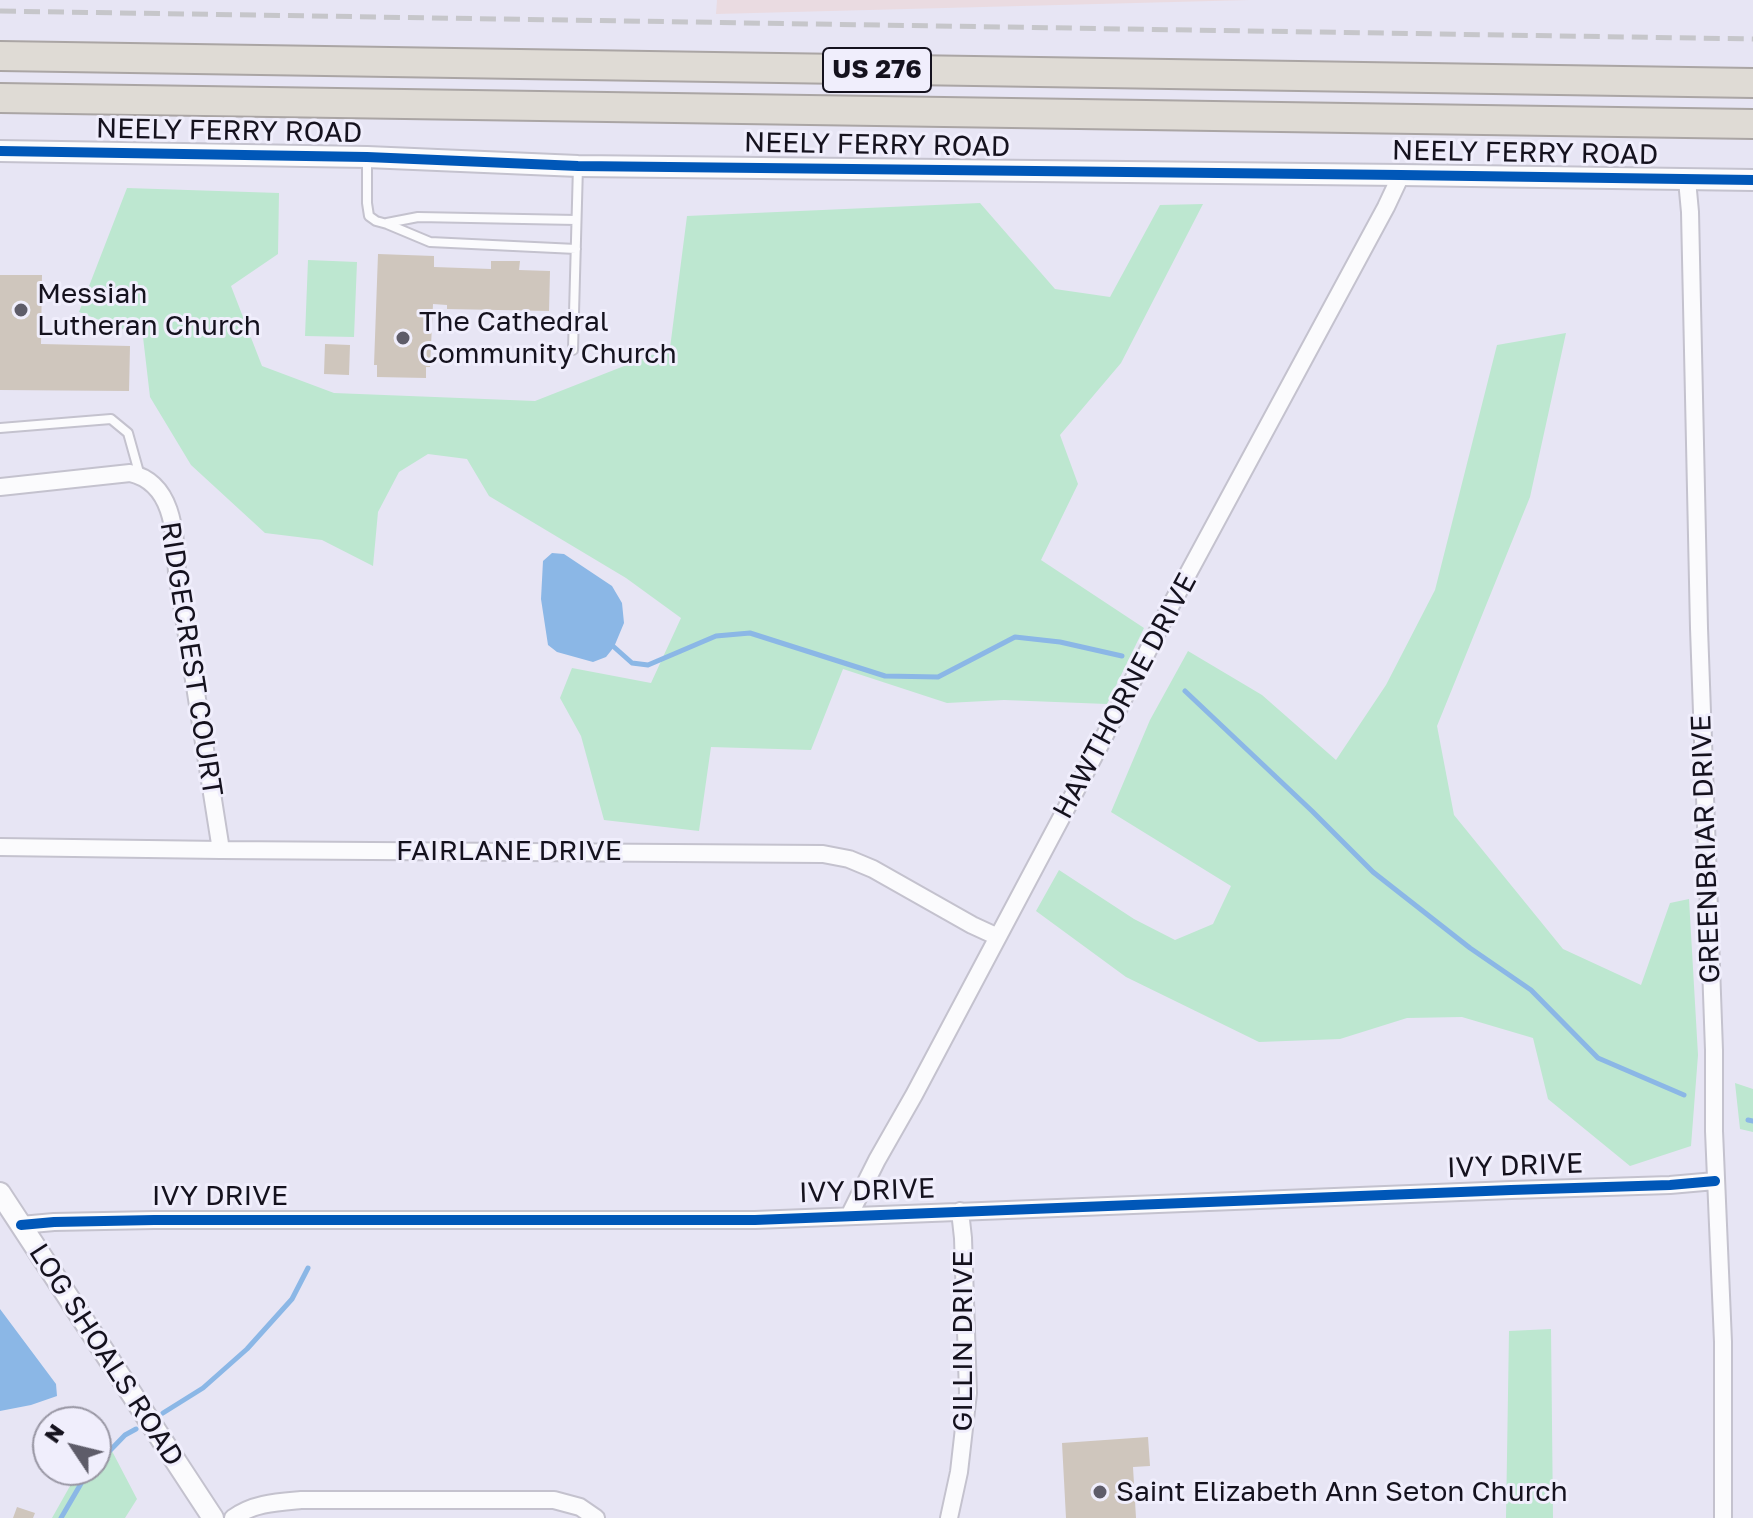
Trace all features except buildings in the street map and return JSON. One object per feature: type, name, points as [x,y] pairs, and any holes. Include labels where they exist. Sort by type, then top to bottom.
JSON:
[{"type":"highway","name":"US 276","points":[[0,56],[1753,83]]},
{"type":"highway","name":"US 276","points":[[0,98],[1753,124]]},
{"type":"street","name":"NEELY FERRY ROAD","points":[[0,151],[367,157],[578,166],[1753,180]]},
{"type":"street","name":"HAWTHORNE DRIVE","points":[[849,1216],[1401,175]]},
{"type":"street","name":"GREENBRIAR DRIVE","points":[[1687,180],[1708,941],[1714,1050],[1715,1181],[1723,1342],[1723,1518]]},
{"type":"street","points":[[0,487],[122,473],[140,476]]},
{"type":"street","name":"RIDGECREST COURT","points":[[140,476],[162,494],[175,539],[177,573],[221,850]]},
{"type":"street","name":"FAIRLANE DRIVE","points":[[0,847],[823,854],[849,859],[873,869],[998,937]]},
{"type":"street","name":"IVY DRIVE","points":[[21,1225],[154,1220],[686,1220],[849,1216],[1715,1181]]},
{"type":"street","name":"LOG SHOALS ROAD","points":[[0,1193],[213,1518]]},
{"type":"street","name":"GILLIN DRIVE","points":[[949,1518],[959,1472],[968,1393],[960,1211]]},
{"type":"street","points":[[233,1518],[270,1502],[507,1500],[554,1500],[580,1507],[596,1518]]},
{"type":"lane","points":[[367,157],[367,203],[369,216],[376,221],[430,242],[576,249]]},
{"type":"lane","points":[[573,350],[578,166]]},
{"type":"lane","points":[[387,224],[418,217],[576,220]]},
{"type":"lane","points":[[0,428],[111,419],[128,433],[140,476]]},
{"type":"shaded area","points":[[717,0],[1250,0],[716,14]]},
{"type":"green space","points":[[127,188],[279,193],[278,254],[231,286],[262,366],[334,393],[535,401],[670,348],[687,216],[980,203],[1055,289],[1110,297],[1160,205],[1203,204],[1121,363],[1060,435],[1078,484],[1041,560],[1144,628],[1107,704],[1004,700],[947,703],[843,669],[811,750],[711,747],[699,831],[604,820],[581,736],[560,698],[572,668],[651,683],[681,618],[626,578],[489,496],[467,459],[428,454],[399,472],[378,512],[373,566],[322,540],[265,533],[191,465],[150,397],[143,337],[79,312]]},
{"type":"green space","points":[[308,260],[357,262],[354,337],[305,336]]},
{"type":"green space","points":[[1566,333],[1530,497],[1437,726],[1454,815],[1563,949],[1641,985],[1670,903],[1689,899],[1698,1055],[1691,1146],[1630,1166],[1548,1099],[1533,1038],[1462,1017],[1407,1018],[1340,1039],[1259,1042],[1126,977],[1036,911],[1059,870],[1134,919],[1175,940],[1213,924],[1231,886],[1111,812],[1150,720],[1188,651],[1262,695],[1336,760],[1386,685],[1435,590],[1497,345]]},
{"type":"green space","points":[[1735,1083],[1753,1089],[1753,1132],[1740,1129]]},
{"type":"green space","points":[[1551,1329],[1553,1518],[1506,1518],[1509,1331]]},
{"type":"green space","points":[[112,1451],[137,1499],[125,1518],[52,1518],[70,1486],[112,1486]]},
{"type":"water","points":[[552,553],[564,554],[612,586],[622,603],[624,623],[606,657],[593,662],[557,652],[548,645],[541,599],[543,561]]},
{"type":"water","points":[[0,1309],[56,1384],[57,1396],[0,1411]]},
{"type":"waterway","points":[[614,647],[632,663],[648,665],[716,636],[750,633],[885,676],[938,677],[1015,637],[1060,642],[1122,656]]},
{"type":"waterway","points":[[1185,691],[1373,872],[1470,948],[1531,990],[1598,1058],[1684,1095]]},
{"type":"waterway","points":[[1748,1120],[1753,1121]]},
{"type":"waterway","points":[[163,1413],[203,1388],[247,1349],[292,1299],[308,1268]]},
{"type":"waterway","points":[[112,1448],[136,1429]]},
{"type":"waterway","points":[[61,1518],[80,1486]]},
{"type":"railway","points":[[0,11],[1753,39]]},
{"type":"cycle path","points":[[0,151],[367,157],[578,166],[1753,180]]},
{"type":"cycle path","points":[[21,1225],[154,1220],[755,1220],[1715,1181]]},
{"type":"place","name":"Messiah Lutheran Church","points":[[21,310]]},
{"type":"place","name":"The Cathedral Community Church","points":[[403,338]]},
{"type":"place","name":"Saint Elizabeth Ann Seton Church","points":[[1100,1492]]}]
